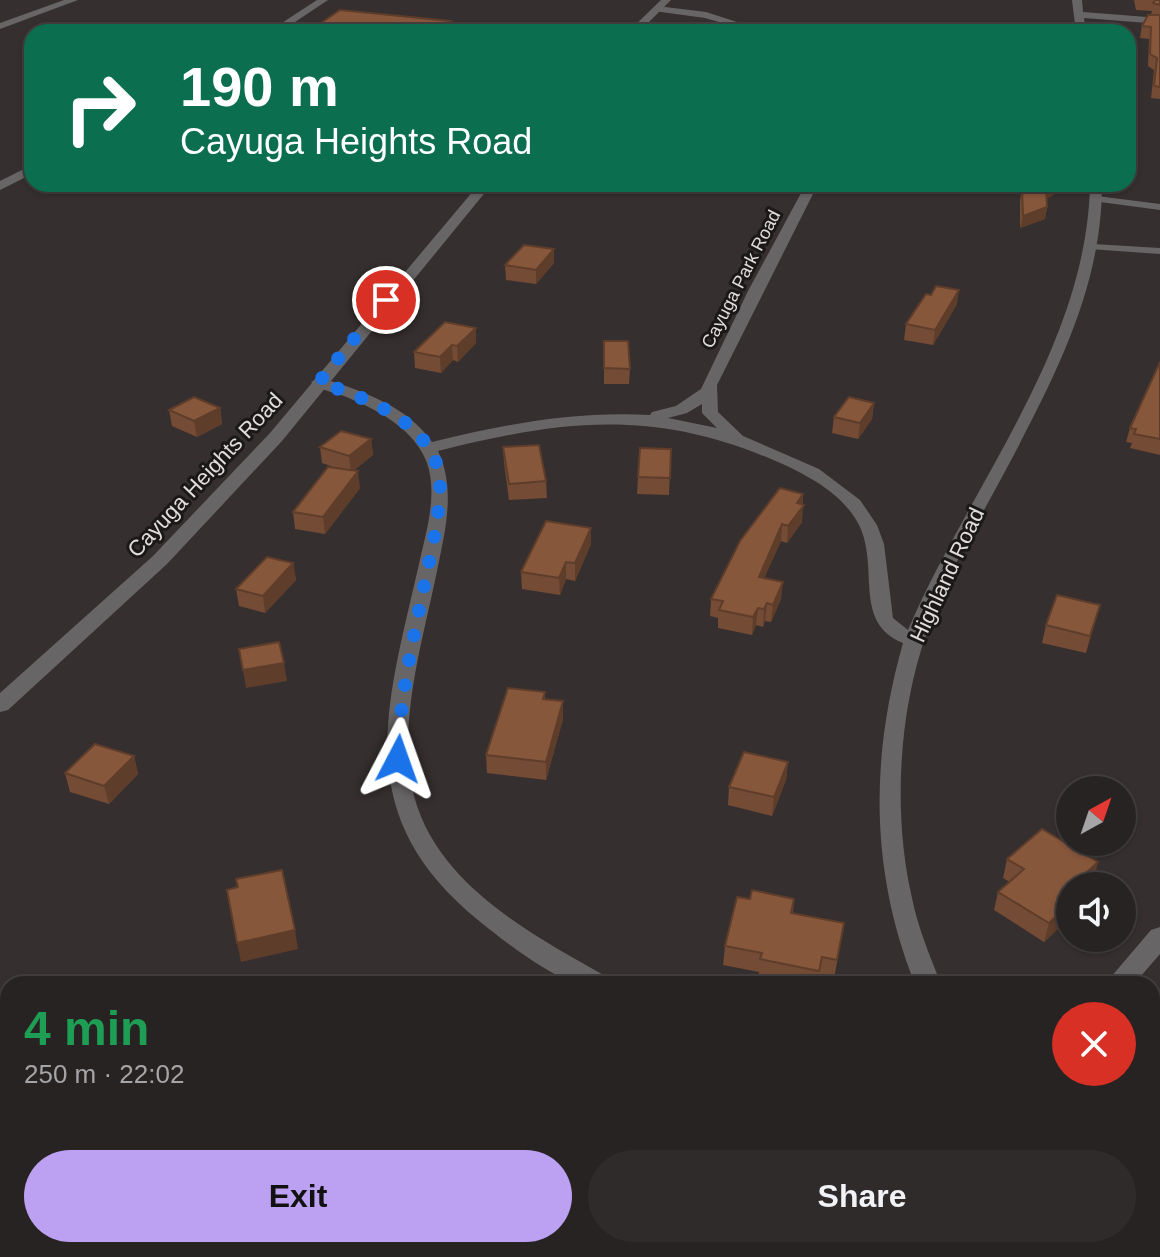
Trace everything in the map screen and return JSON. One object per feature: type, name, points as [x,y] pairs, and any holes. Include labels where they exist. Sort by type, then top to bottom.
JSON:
[{"type":"street","points":[[0,26],[73,0]]},
{"type":"street","points":[[286,24],[323,0]]},
{"type":"street","points":[[641,24],[666,0]]},
{"type":"street","points":[[1077,0],[1080,24]]},
{"type":"street","points":[[657,9],[706,15],[736,24]]},
{"type":"street","points":[[1079,15],[1160,21]]},
{"type":"street","points":[[0,186],[24,173]]},
{"type":"street","name":"Cayuga Heights Road","points":[[0,705],[160,560],[276,437],[479,192]]},
{"type":"street","name":"Cayuga Park Road","points":[[708,392],[755,291],[808,192]]},
{"type":"street","name":"Highland Road","points":[[925,976],[906,930],[896,885],[892,838],[895,737],[914,640],[947,565],[1046,376],[1081,296],[1093,247],[1096,192]]},
{"type":"street","points":[[319,382],[397,416],[429,448],[435,460],[440,487],[434,538],[414,632],[399,735],[400,786],[408,812],[436,862],[466,895],[544,953],[584,976]]},
{"type":"street","points":[[429,448],[529,423],[576,418],[641,417],[681,410],[708,392],[710,413],[723,427],[813,472],[857,507],[877,547],[884,620],[894,632],[914,640]]},
{"type":"street","points":[[641,417],[746,441]]},
{"type":"street","points":[[1125,976],[1160,937]]},
{"type":"lane","points":[[1096,192],[1160,207]]},
{"type":"lane","points":[[1093,247],[1160,251]]},
{"type":"building","points":[[340,10],[450,21],[444,24],[320,24]]},
{"type":"building","points":[[1148,15],[1160,15],[1160,87],[1154,86],[1157,58],[1150,54],[1151,27],[1142,26]]},
{"type":"building","points":[[1022,192],[1046,192],[1047,207],[1023,216]]},
{"type":"building","points":[[524,245],[554,249],[536,270],[505,265]]},
{"type":"building","points":[[936,286],[959,290],[935,330],[906,324],[926,294],[931,295]]},
{"type":"building","points":[[445,322],[476,328],[440,357],[414,352]]},
{"type":"building","points":[[604,341],[628,341],[630,369],[604,368]]},
{"type":"building","points":[[1160,362],[1160,439],[1134,434],[1136,429],[1130,428]]},
{"type":"building","points":[[194,397],[220,408],[194,421],[169,410]]},
{"type":"building","points":[[849,397],[874,403],[860,423],[834,417]]},
{"type":"building","points":[[341,431],[371,439],[349,456],[320,447]]},
{"type":"building","points":[[539,445],[546,481],[509,484],[503,447]]},
{"type":"building","points":[[640,448],[671,449],[670,478],[638,477]]},
{"type":"building","points":[[328,467],[358,471],[323,517],[293,512]]},
{"type":"building","points":[[780,488],[803,494],[797,503],[804,505],[788,526],[782,524],[759,577],[783,582],[773,605],[767,603],[764,609],[758,608],[753,617],[719,610],[723,601],[711,599],[740,541]]},
{"type":"building","points":[[546,521],[591,528],[575,563],[566,562],[559,578],[521,572]]},
{"type":"building","points":[[267,557],[293,563],[263,596],[236,589]]},
{"type":"building","points":[[1057,595],[1100,605],[1090,636],[1046,625]]},
{"type":"building","points":[[279,642],[284,663],[243,670],[239,649]]},
{"type":"building","points":[[508,688],[545,692],[543,699],[563,701],[546,762],[486,755]]},
{"type":"building","points":[[95,744],[134,756],[104,786],[65,773]]},
{"type":"building","points":[[744,752],[788,762],[774,797],[729,787]]},
{"type":"building","points":[[1042,829],[1056,837],[1056,856],[1088,856],[1098,862],[1087,872],[1056,872],[1056,916],[1049,923],[998,892],[1024,869],[1007,859]]},
{"type":"building","points":[[282,870],[295,930],[237,943],[227,890],[238,887],[236,879]]},
{"type":"building","points":[[752,890],[794,899],[791,913],[844,923],[837,960],[822,957],[819,971],[760,959],[762,953],[725,946],[737,897],[750,899]]},
{"type":"route","points":[[386,300],[319,382],[397,416],[429,448],[438,473],[440,487],[434,538],[414,632],[398,759]]}]
